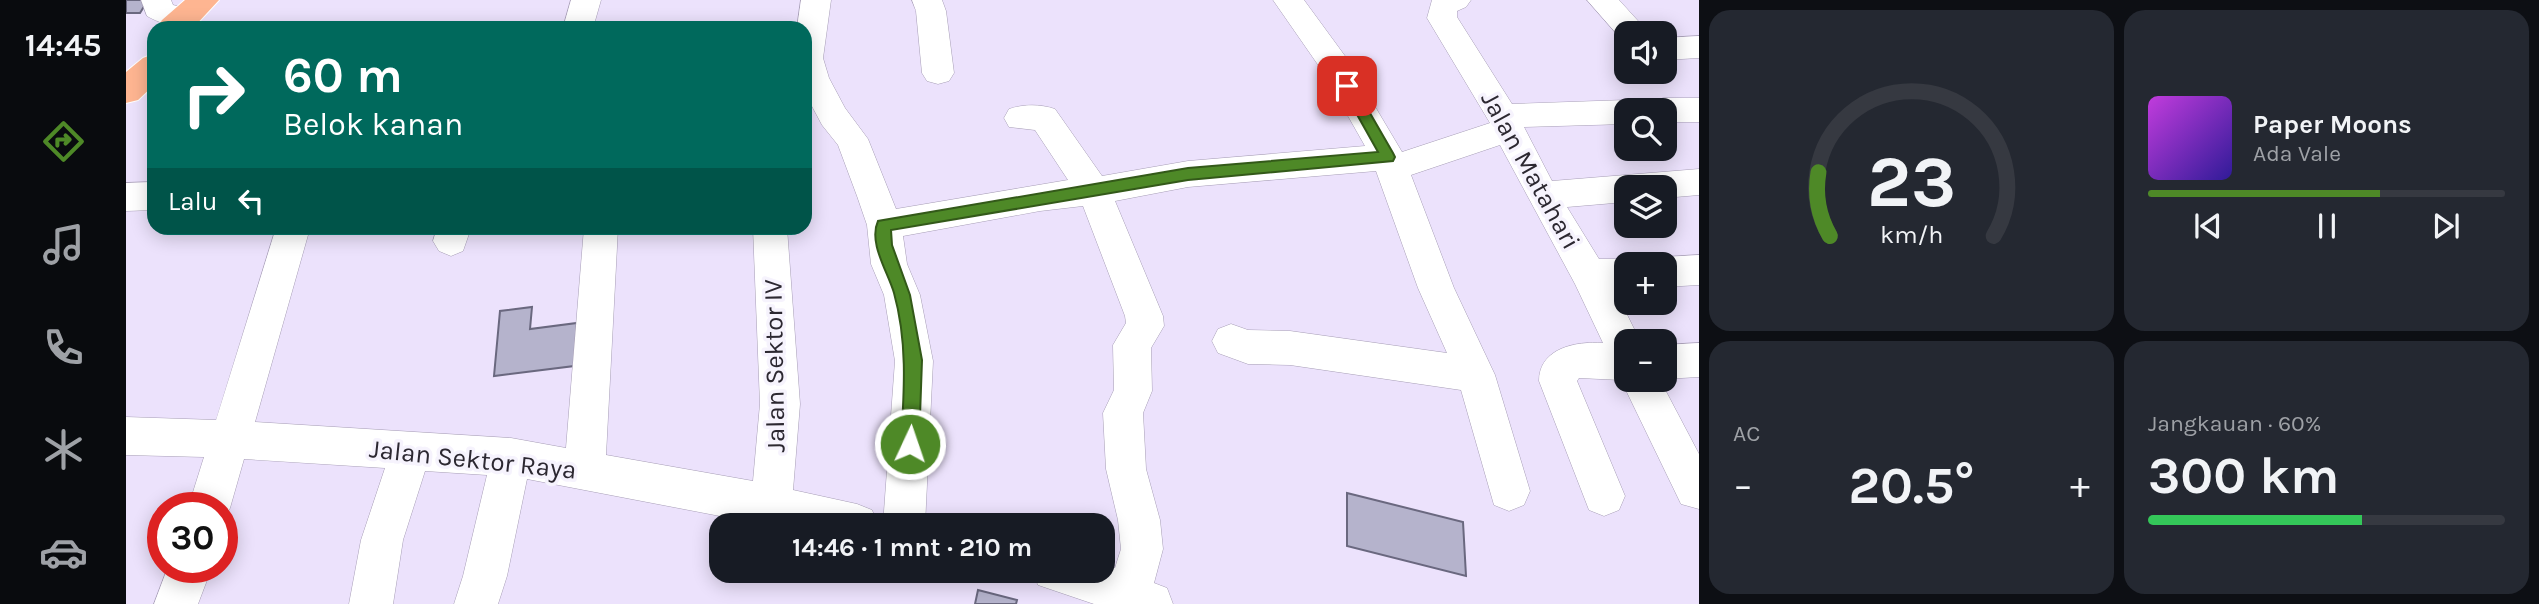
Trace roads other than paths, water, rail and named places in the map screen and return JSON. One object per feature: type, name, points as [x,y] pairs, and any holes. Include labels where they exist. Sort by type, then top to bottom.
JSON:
[{"type":"main road","points":[[189,18],[226,0]]},
{"type":"main road","points":[[126,66],[147,49]]},
{"type":"main road","points":[[126,91],[147,72]]},
{"type":"street","points":[[156,0],[157,9],[163,13],[189,18]]},
{"type":"street","points":[[580,21],[586,0]]},
{"type":"street","points":[[812,29],[816,0]]},
{"type":"street","points":[[927,0],[931,11],[938,73]]},
{"type":"street","points":[[1288,0],[1334,64],[1390,162],[1436,288],[1476,375],[1509,491]]},
{"type":"street","name":"Jalan Matahari","points":[[1456,0],[1443,6],[1442,18],[1506,123],[1615,329]]},
{"type":"street","points":[[1602,0],[1622,21]]},
{"type":"street","points":[[1677,48],[1699,47]]},
{"type":"street","points":[[812,74],[822,125],[852,139],[884,225],[884,245],[902,295],[914,360],[905,513]]},
{"type":"street","points":[[1677,110],[1699,110]]},
{"type":"street","points":[[884,225],[1188,174],[1390,162],[1506,123],[1614,113]]},
{"type":"street","points":[[1020,118],[1044,118],[1094,191],[1133,286],[1145,326],[1132,345],[1132,391],[1123,412],[1126,469],[1139,520],[1142,549],[1137,573],[1138,598],[1092,583]]},
{"type":"street","points":[[1677,184],[1699,182]]},
{"type":"street","points":[[1545,195],[1614,189]]},
{"type":"street","points":[[126,197],[147,196]]},
{"type":"street","points":[[214,492],[291,235]]},
{"type":"street","points":[[586,470],[601,235]]},
{"type":"street","name":"Jalan Sektor IV","points":[[770,235],[780,404],[777,461],[770,505]]},
{"type":"street","points":[[1677,271],[1699,270]]},
{"type":"street","points":[[1589,275],[1614,274]]},
{"type":"street","points":[[1231,341],[1248,347],[1290,348],[1476,375]]},
{"type":"street","points":[[1604,496],[1558,381],[1558,371],[1568,362],[1581,359],[1614,362]]},
{"type":"street","points":[[1677,361],[1699,360]]},
{"type":"street","points":[[1647,392],[1692,470]]},
{"type":"street","name":"Jalan Sektor Raya","points":[[126,436],[231,439],[511,457],[805,513]]},
{"type":"street","points":[[371,604],[382,540],[411,450]]},
{"type":"street","points":[[476,604],[485,576],[511,457]]},
{"type":"street","points":[[176,604],[184,583]]}]
